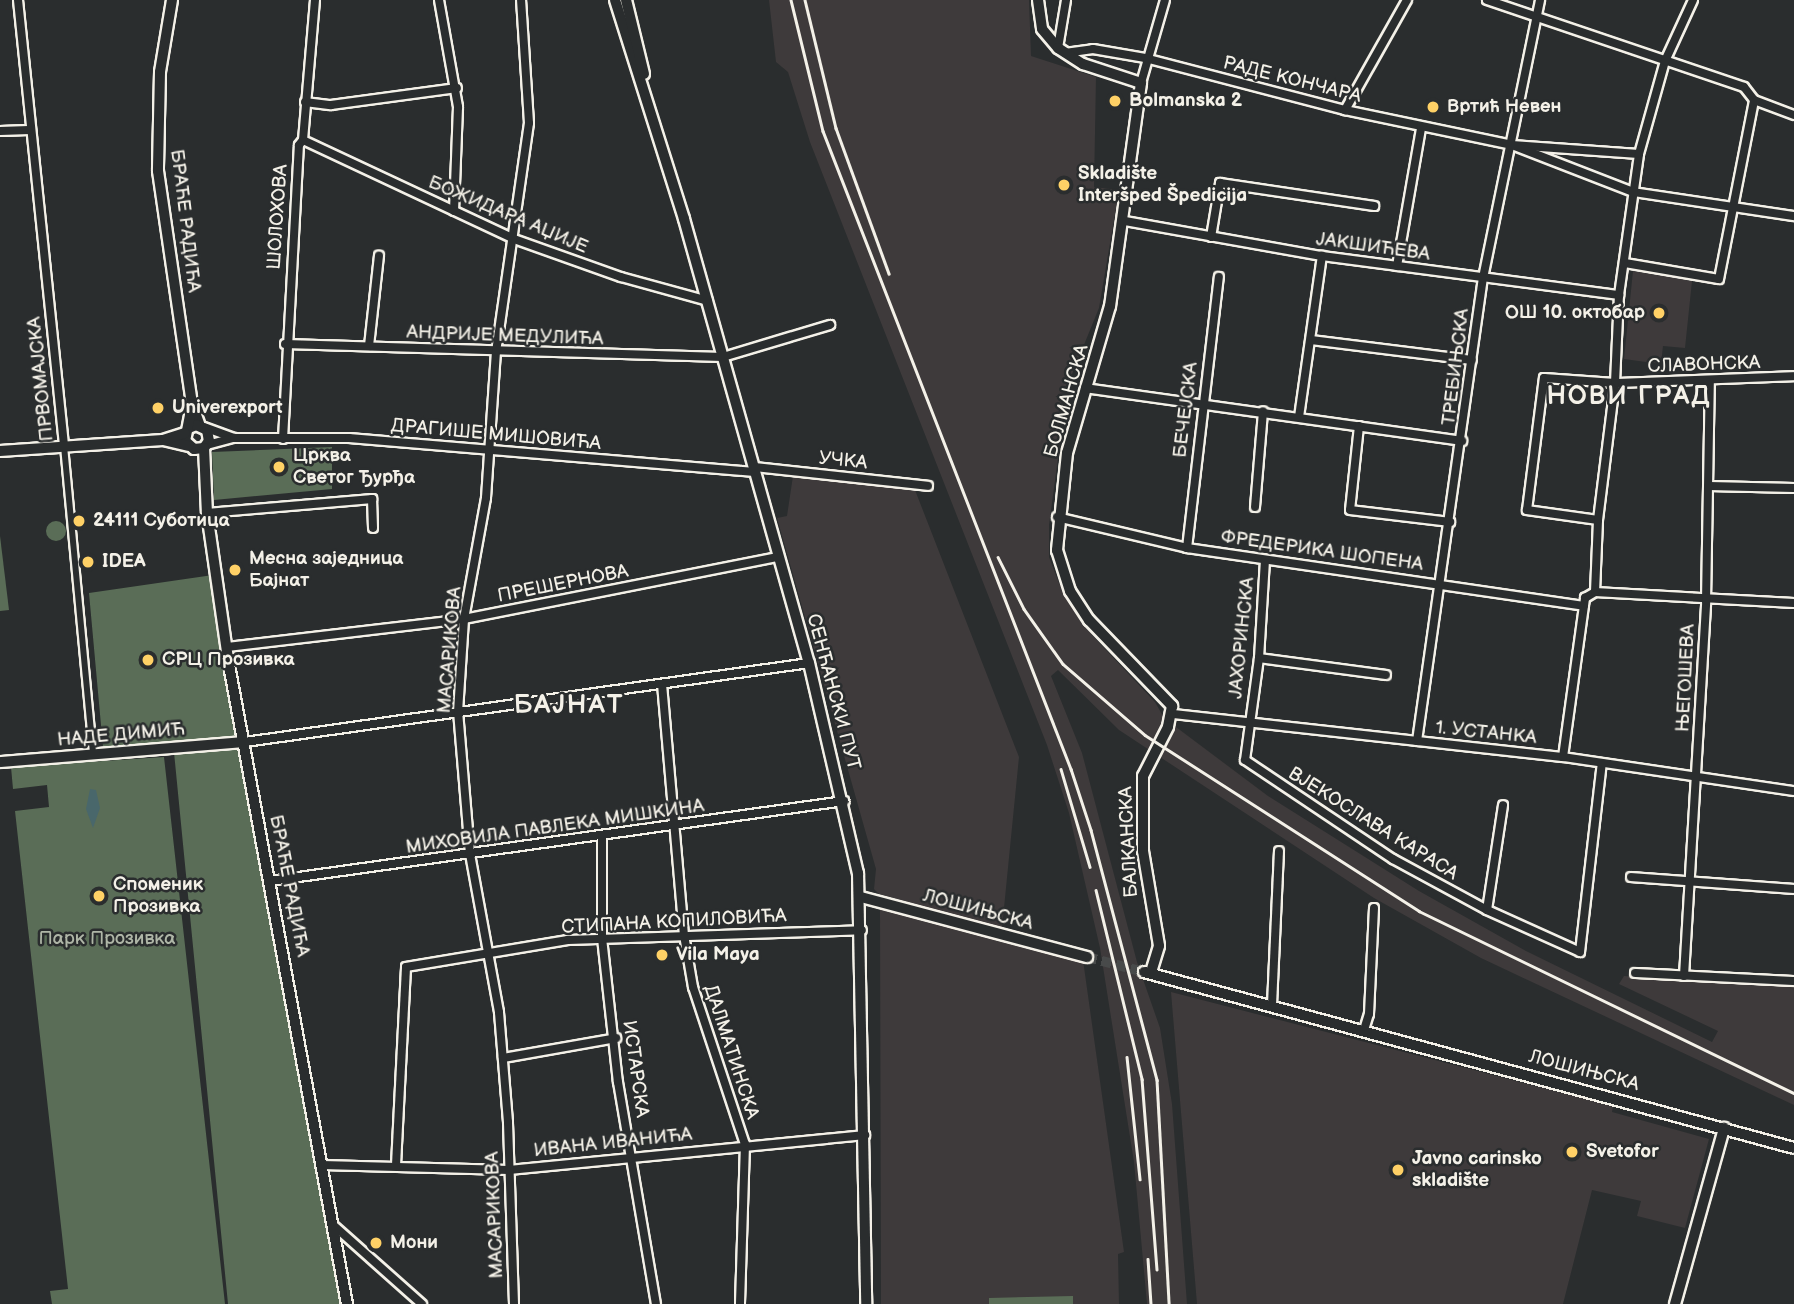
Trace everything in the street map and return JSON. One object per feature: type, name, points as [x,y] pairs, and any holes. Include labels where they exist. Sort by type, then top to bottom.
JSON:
[{"type":"main road","name":"СЕНЋАНСКИ ПУТ","points":[[615,0],[651,108],[708,301],[844,801],[861,897],[866,1304]]},
{"type":"main road","name":"СЕНЋАНСКИ ПУТ","points":[[626,0],[651,108]]},
{"type":"street","name":"ПРВОМАЈСКА","points":[[18,0],[93,755]]},
{"type":"street","name":"БРАЋЕ РАДИЋА","points":[[172,0],[160,72],[158,171],[192,404],[202,426],[209,434],[198,447],[227,647],[347,1304]]},
{"type":"street","name":"ШОЛОХОВА","points":[[283,439],[285,344],[299,145],[303,140],[315,0]]},
{"type":"street","points":[[439,0],[457,88],[454,211]]},
{"type":"street","name":"МАСАРИКОВА","points":[[514,1304],[503,1058],[470,854],[458,712],[464,619],[482,526],[496,352],[514,239],[530,105],[521,0]]},
{"type":"street","points":[[1038,0],[1042,29],[1061,50],[1083,64],[1141,83]]},
{"type":"street","points":[[1061,50],[1066,0]]},
{"type":"street","name":"БОЛМАНСКА","points":[[1165,0],[1145,58],[1125,221],[1104,337],[1085,388],[1057,517],[1057,550],[1070,591],[1088,620],[1167,699],[1173,713]]},
{"type":"street","points":[[1345,110],[1407,0]]},
{"type":"street","points":[[1487,0],[1535,14],[1744,87],[1754,100],[1794,115]]},
{"type":"street","name":"ТРЕБИЊСКА","points":[[1417,741],[1462,441],[1483,278],[1540,0]]},
{"type":"street","points":[[1595,592],[1598,520],[1615,383],[1619,295],[1639,154],[1665,61],[1693,0]]},
{"type":"street","name":"РАДЕ КОНЧАРА","points":[[1061,50],[1093,49],[1145,58],[1345,110],[1512,145],[1639,154]]},
{"type":"street","points":[[305,102],[331,105],[457,88]]},
{"type":"street","points":[[1625,263],[1719,279],[1730,205],[1754,100]]},
{"type":"street","points":[[1398,266],[1421,128]]},
{"type":"street","points":[[0,131],[29,130]]},
{"type":"street","name":"БОЖИДАРА АЏИЈЕ","points":[[303,140],[514,239],[621,277],[708,301]]},
{"type":"street","name":"РАДЕ КОНЧАРА","points":[[1512,145],[1633,192],[1794,216]]},
{"type":"street","points":[[1212,237],[1220,183],[1374,206]]},
{"type":"street","name":"ЈАКШИЋЕВА","points":[[1125,221],[1322,256],[1619,295]]},
{"type":"street","points":[[369,346],[379,256]]},
{"type":"street","points":[[1299,417],[1322,256]]},
{"type":"street","name":"БЕЧЕЈСКА","points":[[1186,548],[1201,404],[1219,276]]},
{"type":"street","name":"АНДРИЈЕ МЕДУЛИЋА","points":[[285,344],[723,357],[830,325]]},
{"type":"street","points":[[1311,340],[1472,360]]},
{"type":"street","name":"СЛАВОНСКА","points":[[1598,520],[1528,510],[1544,378],[1615,383],[1710,382],[1794,376]]},
{"type":"street","name":"ЊЕГОШЕВА","points":[[1684,976],[1706,601],[1710,382]]},
{"type":"street","points":[[1085,388],[1462,441]]},
{"type":"street","name":"БРАЋЕ РАДИЋА","points":[[187,430],[192,404]]},
{"type":"street","points":[[1255,507],[1263,411]]},
{"type":"street","points":[[163,440],[202,426]]},
{"type":"street","name":"ДРАГИШЕ МИШОВИЋА","points":[[202,426],[234,438]]},
{"type":"street","points":[[1359,426],[1350,510],[1450,522]]},
{"type":"street","points":[[187,430],[198,447]]},
{"type":"street","name":"ДРАГИШЕ МИШОВИЋА","points":[[198,447],[234,438],[349,438],[754,470]]},
{"type":"street","points":[[0,451],[163,440],[198,447]]},
{"type":"street","name":"УЧКА","points":[[754,470],[928,486]]},
{"type":"street","points":[[1709,486],[1794,488]]},
{"type":"street","points":[[207,513],[372,499],[373,528]]},
{"type":"street","name":"ФРЕДЕРИКА ШОПЕНА","points":[[1057,517],[1186,548],[1441,583],[1584,606]]},
{"type":"street","name":"ПРЕШЕРНОВА","points":[[227,647],[464,619],[778,557]]},
{"type":"street","name":"ЈАХОРИНСКА","points":[[1245,760],[1259,658],[1265,560]]},
{"type":"street","points":[[1563,757],[1584,606],[1588,594],[1595,592],[1706,601],[1794,603]]},
{"type":"street","points":[[1259,658],[1387,675]]},
{"type":"street","points":[[245,742],[808,663]]},
{"type":"street","name":"ДАЛМАТИНСКА","points":[[662,684],[684,935],[701,1021],[745,1143],[740,1304]]},
{"type":"street","name":"1. УСТАНКА","points":[[1173,713],[1563,757],[1697,775],[1794,792]]},
{"type":"street","name":"БАЛКАНСКА","points":[[1148,972],[1158,946],[1143,851],[1143,776],[1173,713]]},
{"type":"street","name":"НАДЕ ДИМИЋ","points":[[0,762],[245,742]]},
{"type":"street","name":"ВЈЕКОСЛАВА КАРАСА","points":[[1245,760],[1393,859],[1487,910],[1580,952],[1602,763]]},
{"type":"street","name":"МИХОВИЛА ПАВЛЕКА МИШКИНА","points":[[270,881],[675,827],[844,801]]},
{"type":"street","points":[[1487,910],[1503,805]]},
{"type":"street","name":"ИСТАРСКА","points":[[602,836],[601,938],[616,1038],[618,1082],[634,1159],[656,1304]]},
{"type":"street","points":[[1272,1005],[1279,851]]},
{"type":"street","points":[[1631,877],[1794,889]]},
{"type":"street","name":"ЛОШИЊСКА","points":[[861,897],[1087,957]]},
{"type":"street","points":[[1364,1030],[1369,1014],[1374,908]]},
{"type":"street","name":"СТИПАНА КОПИЛОВИЋА","points":[[396,1165],[406,967],[488,957],[568,940],[862,930]]},
{"type":"street","name":"ЛОШИЊСКА","points":[[1148,972],[1794,1148]]},
{"type":"street","points":[[1635,973],[1794,981]]},
{"type":"street","points":[[503,1058],[616,1038]]},
{"type":"street","points":[[1675,1304],[1724,1128]]},
{"type":"street","name":"ИВАНА ИВАНИЋА","points":[[322,1165],[509,1170],[634,1159],[745,1143],[865,1135]]},
{"type":"street","points":[[333,1225],[422,1304]]},
{"type":"shaded area","points":[[769,0],[1029,0],[1031,56],[1096,77],[1094,187],[1119,190],[1099,308],[1068,384],[1049,525],[1049,557],[1059,583],[1092,635],[1155,702],[1164,718],[1268,796],[1419,891],[1526,951],[1712,1042],[1718,1031],[1619,984],[1624,976],[1794,987],[1794,1105],[1481,958],[1374,898],[1119,730],[1058,670],[1051,676],[1082,753],[1137,962],[1160,1028],[1172,1104],[1187,1304],[1147,1304],[1134,1162],[1100,948],[1069,813],[1047,745],[810,142],[788,72],[776,62]]},
{"type":"shaded area","name":"ОШ 10. октобар","points":[[1633,271],[1692,281],[1685,348],[1663,346],[1661,364],[1624,359]]},
{"type":"shaded area","points":[[793,476],[915,490],[1019,757],[1002,928],[879,894],[874,889],[876,869],[777,518],[787,516]]},
{"type":"shaded area","points":[[880,907],[1083,960],[1124,1252],[1118,1254],[1119,1304],[1073,1304],[1073,1297],[989,1299],[989,1304],[881,1304]]},
{"type":"shaded area","points":[[1171,992],[1613,1106],[1612,1112],[1709,1139],[1685,1228],[1637,1216],[1641,1201],[1592,1190],[1563,1304],[1197,1304]]},
{"type":"green space","points":[[332,447],[332,489],[214,500],[212,452]]},
{"type":"green space","points":[[56,521],[63,524],[66,531],[63,538],[56,541],[49,538],[46,531],[49,524]]},
{"type":"green space","points":[[0,536],[9,610],[0,611]]},
{"type":"green space","points":[[213,575],[235,732],[344,1304],[228,1304],[173,742],[103,747],[89,593]]},
{"type":"green space","name":"Парк Прозивка","points":[[164,757],[225,1304],[52,1304],[50,1291],[68,1289],[15,811],[49,807],[47,785],[13,789],[11,767]]},
{"type":"green space","points":[[1073,1296],[1073,1304],[989,1304],[989,1298]]},
{"type":"water","points":[[90,789],[96,790],[100,808],[93,828],[86,809]]},
{"type":"tunnel","points":[[1087,957],[1144,972]]},
{"type":"railway","points":[[791,0],[823,131],[1071,769],[1091,830],[1157,1080],[1169,1304]]},
{"type":"railway","points":[[805,0],[836,128],[889,274]]},
{"type":"railway","points":[[998,557],[1024,609],[1063,664],[1145,735],[1419,911],[1794,1093]]},
{"type":"railway","points":[[1061,769],[1090,867]]},
{"type":"railway","points":[[1096,890],[1142,1079],[1157,1269]]},
{"type":"railway","points":[[1127,1057],[1140,1179]]},
{"type":"railway","points":[[1148,1259],[1151,1304]]},
{"type":"place","name":"Bolmanska 2","points":[[1115,101]]},
{"type":"place","name":"Вртић Невен","points":[[1433,107]]},
{"type":"place","name":"Skladište Interšped Špedicija","points":[[1064,185]]},
{"type":"place","name":"ОШ 10. октобар","points":[[1659,313]]},
{"type":"place","name":"Univerexport","points":[[158,408]]},
{"type":"place","name":"Црква Светог Ђурђа","points":[[279,467]]},
{"type":"place","name":"24111 Суботица","points":[[79,521]]},
{"type":"place","name":"IDEA","points":[[88,562]]},
{"type":"place","name":"Месна заједница Бајнат","points":[[235,570]]},
{"type":"place","name":"СРЦ Прозивка","points":[[148,660]]},
{"type":"place","name":"Споменик Прозивка","points":[[99,896]]},
{"type":"place","name":"Vila Maya","points":[[662,955]]},
{"type":"place","name":"Svetofor","points":[[1572,1152]]},
{"type":"place","name":"Javno carinsko skladište","points":[[1398,1170]]},
{"type":"place","name":"Мони","points":[[376,1243]]},
{"type":"district","name":"НОВИ ГРАД","points":[[1629,397]]},
{"type":"district","name":"БАЈНАТ","points":[[569,706]]}]
